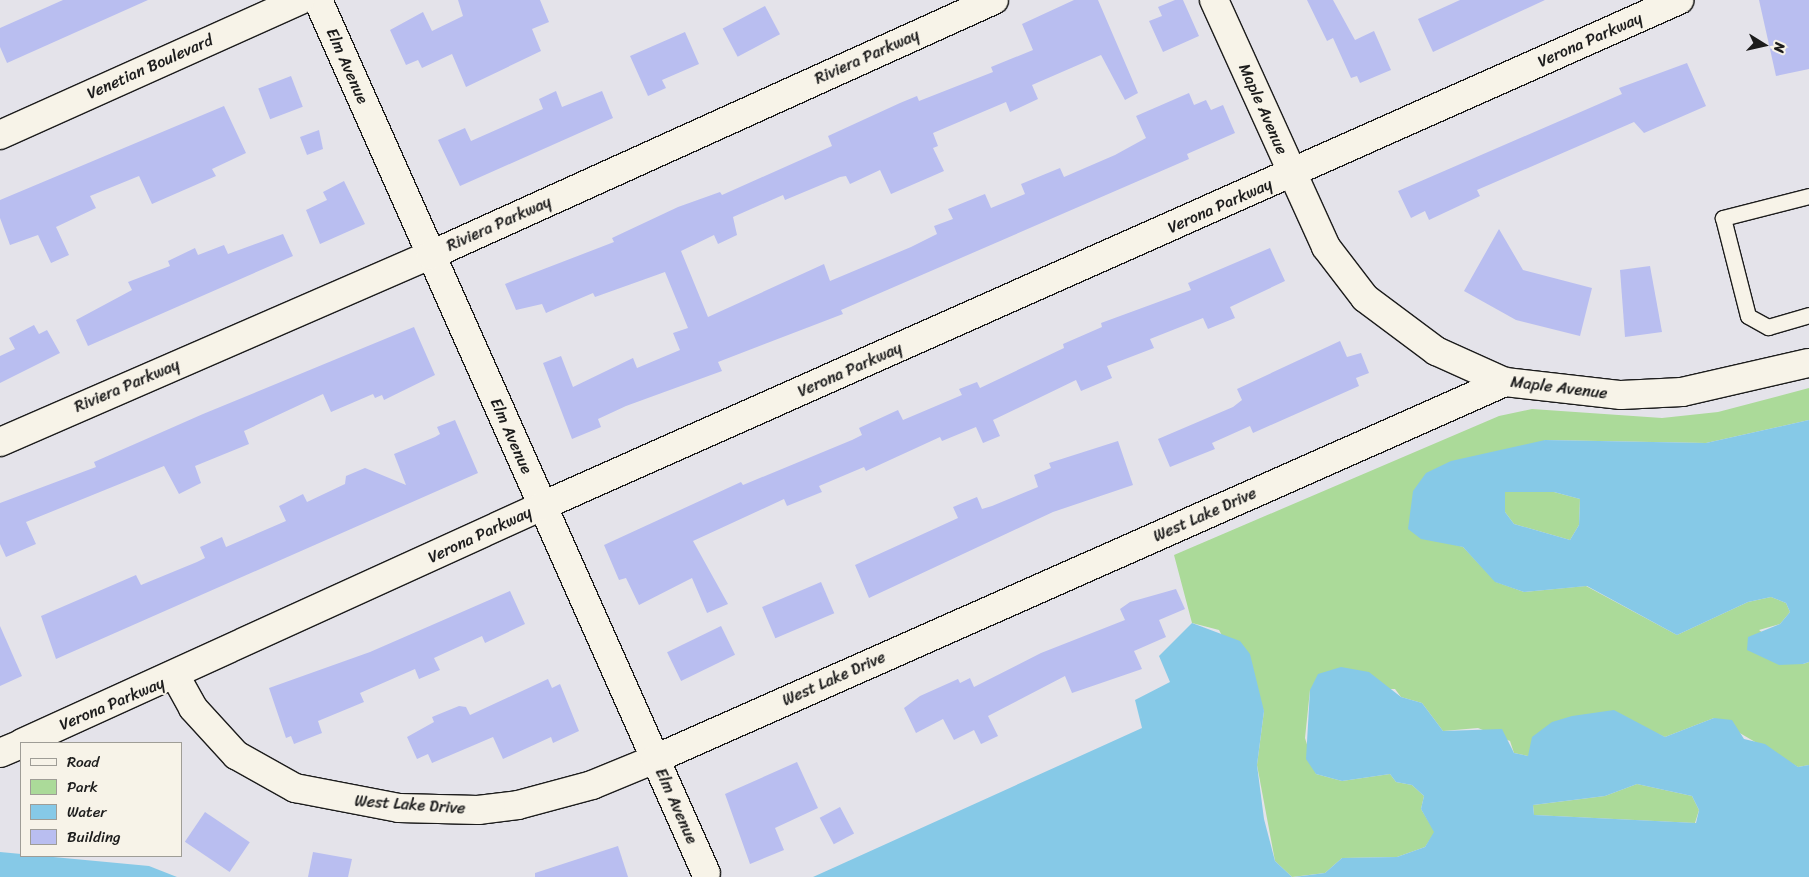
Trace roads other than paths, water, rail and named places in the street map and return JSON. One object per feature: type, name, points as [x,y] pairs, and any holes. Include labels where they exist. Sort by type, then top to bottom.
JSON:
[{"type":"street","name":"Venetian Boulevard","points":[[0,135],[300,0]]},
{"type":"street","name":"Elm Avenue","points":[[318,0],[706,873]]},
{"type":"street","name":"Riviera Parkway","points":[[0,442],[431,255],[994,0]]},
{"type":"street","name":"Maple Avenue","points":[[1214,0],[1326,248],[1365,298],[1436,352],[1505,382],[1557,391],[1652,396],[1809,363]]},
{"type":"street","name":"Verona Parkway","points":[[27,742],[176,677],[542,506],[1292,174],[1679,0]]},
{"type":"street","name":"West Lake Drive","points":[[176,677],[206,723],[259,772],[295,788],[366,804],[432,810],[518,805],[592,785],[655,759],[1505,382]]},
{"type":"street","name":"Verona Parkway","points":[[0,753],[20,745]]},
{"type":"lane","points":[[1809,196],[1723,218],[1748,316],[1768,327],[1809,315]]},
{"type":"water","points":[[1809,420],[1809,662],[1779,665],[1747,650],[1748,637],[1780,624],[1790,612],[1786,603],[1771,597],[1748,602],[1677,635],[1587,586],[1524,592],[1495,582],[1463,547],[1421,539],[1408,529],[1413,491],[1426,473],[1451,461],[1545,440],[1706,443]],"holes":[[[1505,492],[1554,492],[1580,499],[1579,525],[1570,540],[1514,524],[1505,512]]]},
{"type":"water","points":[[1192,623],[1240,641],[1250,654],[1264,711],[1257,765],[1264,819],[1275,861],[1292,877],[813,877],[1142,728],[1135,700],[1170,682],[1159,656]]},
{"type":"water","points":[[1341,667],[1369,672],[1401,697],[1422,703],[1443,731],[1502,729],[1514,753],[1528,756],[1532,737],[1552,722],[1572,716],[1614,710],[1665,737],[1714,718],[1732,720],[1744,739],[1765,744],[1798,767],[1809,765],[1809,877],[1294,877],[1325,873],[1342,858],[1397,857],[1425,847],[1434,832],[1421,809],[1424,796],[1412,785],[1396,782],[1390,774],[1342,781],[1316,774],[1306,759],[1310,690],[1318,674]],"holes":[[[1637,784],[1692,796],[1699,810],[1696,823],[1534,815],[1533,805],[1605,796]]]},
{"type":"water","points":[[0,852],[20,854],[20,857],[53,857],[149,866],[177,877],[0,877]]}]
